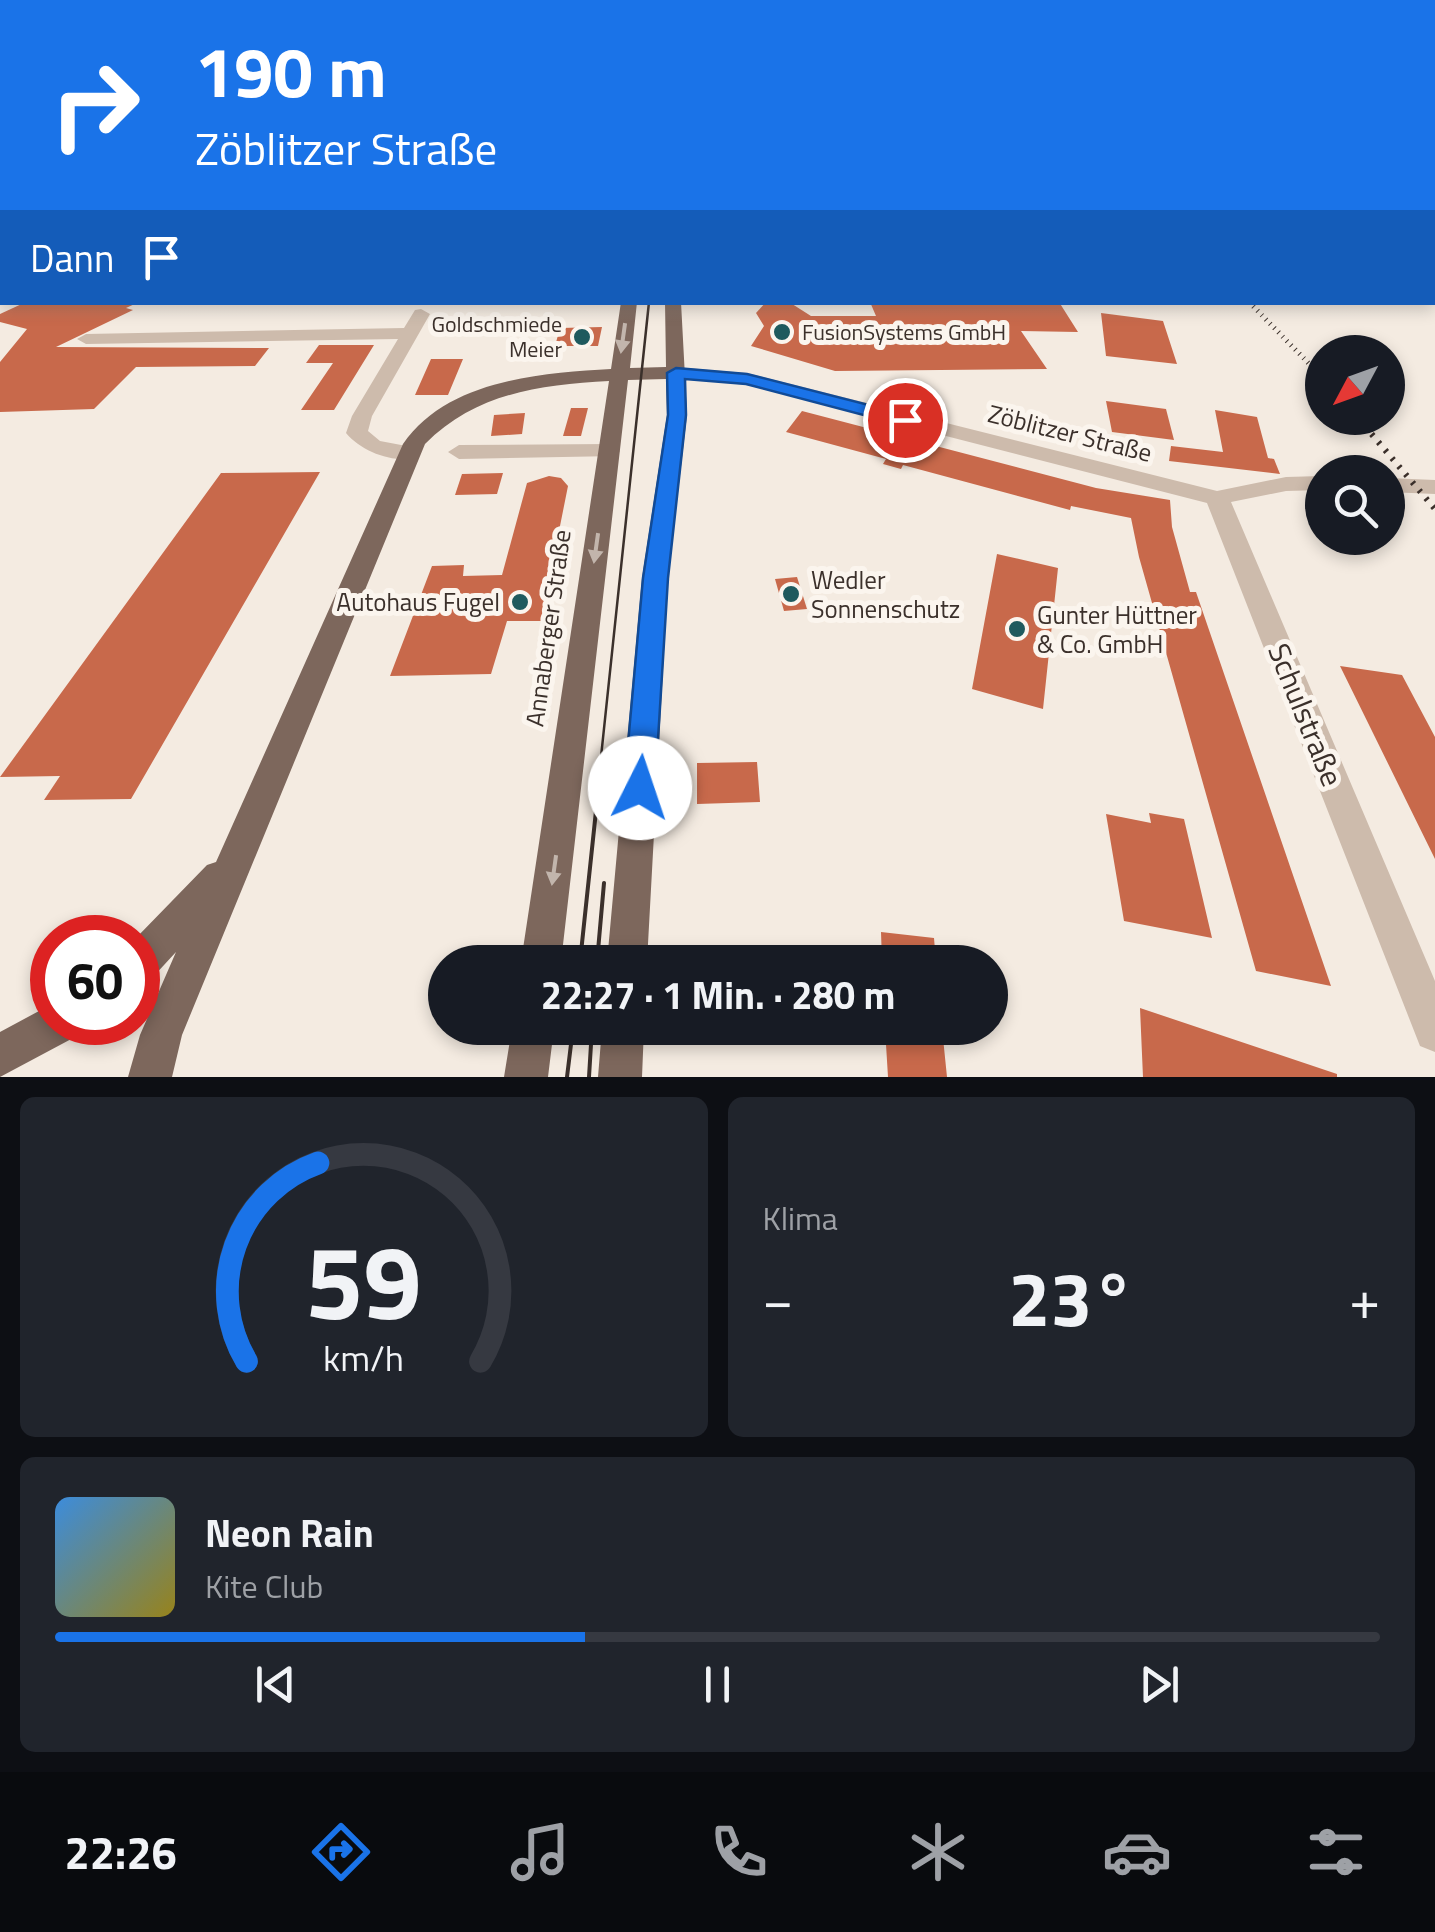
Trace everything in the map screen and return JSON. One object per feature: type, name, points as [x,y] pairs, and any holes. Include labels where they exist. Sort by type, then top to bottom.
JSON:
[{"type":"main road","name":"Annaberger Straße","points":[[544,945],[629,305]]},
{"type":"main road","points":[[628,945],[656,578],[677,415],[673,305]]},
{"type":"main road","points":[[150,1077],[161,1035],[233,863],[408,453],[419,437],[464,405],[500,391],[567,377],[676,373]]},
{"type":"main road","points":[[160,941],[233,863]]},
{"type":"main road","points":[[132,1077],[161,1035]]},
{"type":"main road","points":[[0,1055],[30,1038]]},
{"type":"main road","points":[[526,1077],[531,1045]]},
{"type":"main road","points":[[620,1077],[622,1045]]},
{"type":"street","points":[[86,339],[416,324],[362,416],[357,433],[373,446],[408,453]]},
{"type":"street","name":"Zöblitzer Straße","points":[[676,373],[747,379],[1216,498]]},
{"type":"street","points":[[460,452],[609,451]]},
{"type":"street","points":[[1216,498],[1305,483]]},
{"type":"street","points":[[1405,486],[1435,488]]},
{"type":"street","name":"Schulstraße","points":[[1216,498],[1435,1031]]},
{"type":"building","points":[[20,305],[132,305],[126,308],[133,310],[56,347],[269,348],[255,366],[136,367],[94,409],[0,412],[0,362],[27,329],[0,322],[0,314]]},
{"type":"building","points":[[763,305],[794,305],[811,316],[876,316],[871,305],[1061,305],[1078,332],[1021,331],[1047,369],[835,371],[751,346],[764,326],[756,313]]},
{"type":"building","points":[[1101,313],[1163,321],[1177,364],[1106,356]]},
{"type":"building","points":[[602,327],[598,346],[555,346],[560,328]]},
{"type":"building","points":[[319,345],[374,345],[334,410],[301,410],[333,363],[306,363]]},
{"type":"building","points":[[431,359],[463,359],[448,395],[415,395]]},
{"type":"building","points":[[1106,401],[1166,409],[1174,440],[1112,432]]},
{"type":"building","points":[[571,408],[588,408],[581,436],[563,436]]},
{"type":"building","points":[[1215,410],[1257,417],[1268,458],[1274,459],[1280,474],[1169,461],[1171,446],[1223,452]]},
{"type":"building","points":[[802,411],[1096,488],[1170,500],[1172,527],[1190,592],[1196,592],[1331,986],[1256,971],[1131,518],[1071,506],[1070,510],[903,465],[901,469],[883,464],[886,459],[786,432]]},
{"type":"building","points":[[525,413],[522,434],[491,436],[494,415]]},
{"type":"building","points":[[320,472],[131,799],[44,800],[60,776],[0,777],[221,473]]},
{"type":"building","points":[[503,473],[497,494],[455,495],[462,474]]},
{"type":"building","points":[[549,476],[561,478],[568,486],[541,621],[507,621],[491,674],[390,676],[432,566],[464,565],[463,576],[502,575],[527,483]]},
{"type":"building","name":"Gunter Hüttner & Co. GmbH","points":[[997,554],[1058,568],[1043,709],[972,689]]},
{"type":"building","name":"Wedler Sonnenschutz","points":[[797,577],[807,609],[784,611],[775,579]]},
{"type":"building","points":[[1340,666],[1402,675],[1435,737],[1435,859]]},
{"type":"building","points":[[757,762],[760,802],[697,804],[697,763]]},
{"type":"building","points":[[1149,813],[1184,819],[1212,938],[1124,921],[1106,814],[1151,823]]},
{"type":"building","points":[[881,932],[934,938],[935,945],[881,945]]},
{"type":"building","points":[[1140,1008],[1337,1074],[1337,1077],[1143,1077]]},
{"type":"building","points":[[886,1045],[944,1045],[947,1077],[888,1077]]},
{"type":"tram line","points":[[597,795],[649,305]]},
{"type":"tram line","points":[[582,945],[598,792]]},
{"type":"tram line","points":[[599,945],[604,883]]},
{"type":"tram line","points":[[567,1077],[571,1045]]},
{"type":"tram line","points":[[589,1077],[591,1045]]},
{"type":"railway","points":[[1252,305],[1305,360]]},
{"type":"railway","points":[[1372,435],[1435,509]]},
{"type":"place","name":"FusionSystems GmbH","points":[[782,332]]},
{"type":"place","name":"Goldschmiede Meier","points":[[582,337]]},
{"type":"place","name":"Wedler Sonnenschutz","points":[[791,594]]},
{"type":"place","name":"Autohaus Fugel","points":[[520,602]]},
{"type":"place","name":"Gunter Hüttner & Co. GmbH","points":[[1017,629]]},
{"type":"route","points":[[640,788],[656,578],[677,415],[676,373],[747,379],[905,420]]}]
